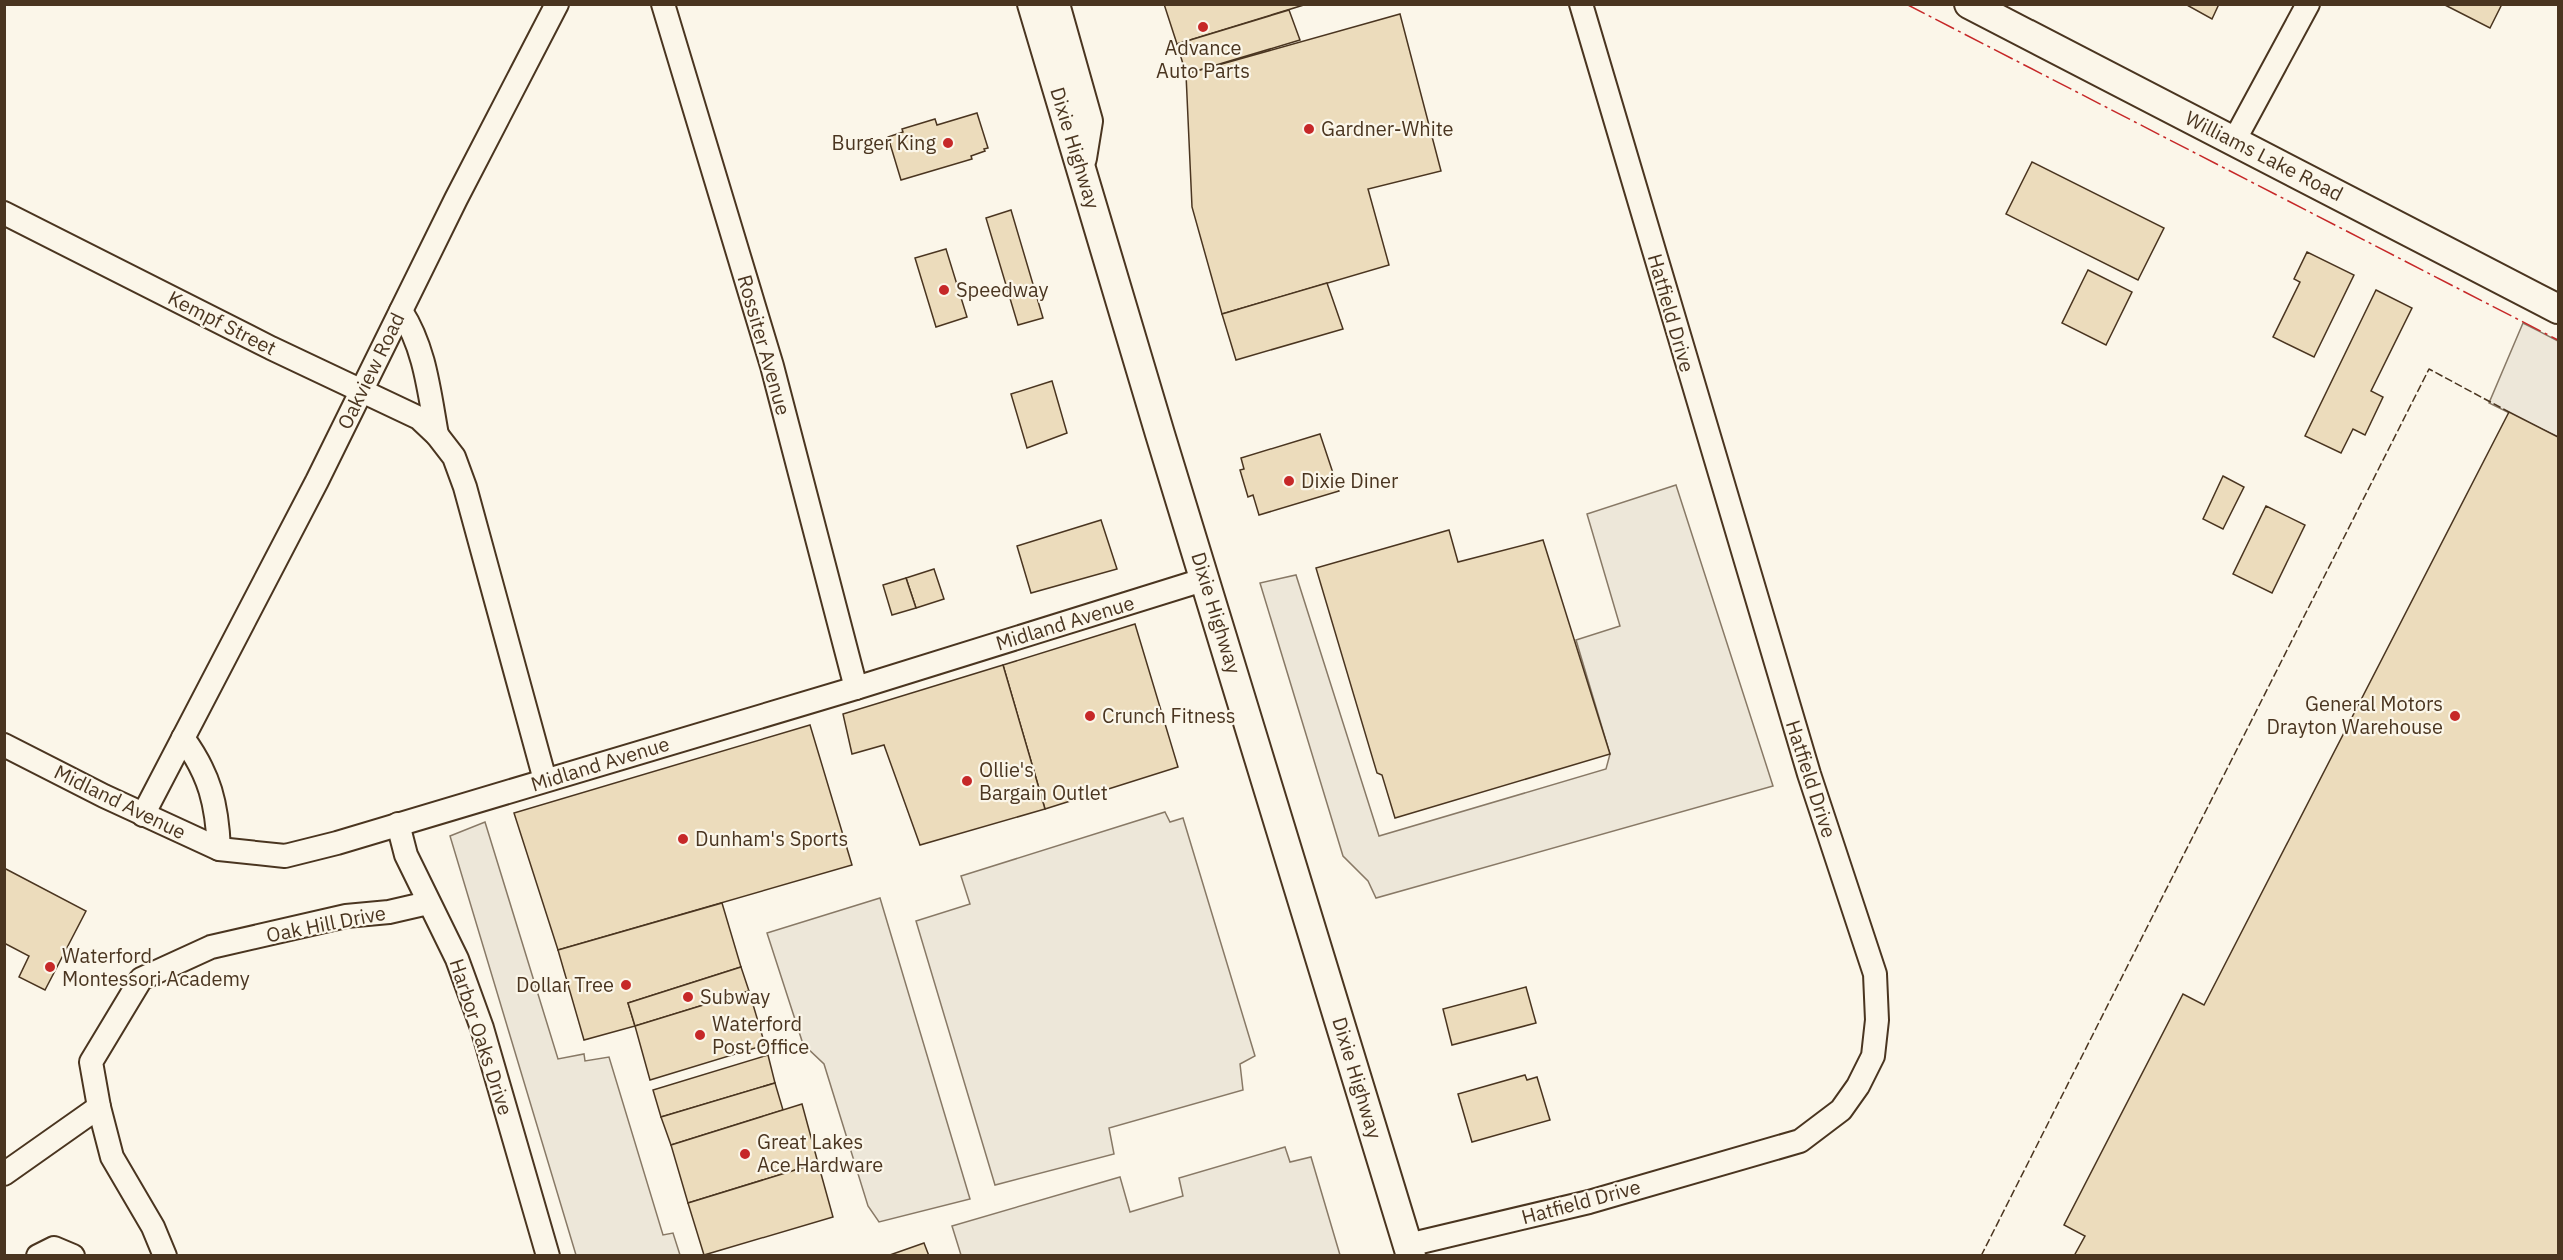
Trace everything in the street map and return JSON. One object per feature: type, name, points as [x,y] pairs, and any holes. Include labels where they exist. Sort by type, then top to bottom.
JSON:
[{"type":"main road","name":"Dixie Highway","points":[[1032,4],[1157,425],[1410,1250]]},
{"type":"main road","points":[[1055,4],[1088,121],[1081,166]]},
{"type":"main road","name":"Williams Lake Road","points":[[1969,4],[2559,309]]},
{"type":"street","name":"Oakview Road","points":[[143,815],[317,482],[557,4]]},
{"type":"street","name":"Rossiter Avenue","points":[[663,4],[772,366],[856,688]]},
{"type":"street","name":"Hatfield Drive","points":[[1410,1250],[1589,1202],[1800,1141],[1841,1110],[1858,1086],[1873,1056],[1877,1020],[1875,974],[1809,774],[1581,4]]},
{"type":"street","points":[[2234,141],[2308,4]]},
{"type":"street","name":"Kempf Street","points":[[4,213],[361,392],[392,404],[419,418],[437,435],[454,457],[465,487],[545,780]]},
{"type":"street","name":"Kempf Street","points":[[401,311],[414,331],[423,360],[437,435]]},
{"type":"street","name":"Midland Avenue","points":[[4,745],[143,815],[219,849],[285,856],[337,843],[856,688],[1206,579]]},
{"type":"street","points":[[183,738],[201,762],[210,787],[218,821],[219,849]]},
{"type":"street","name":"Harbor Oaks Drive","points":[[398,824],[406,855],[457,959],[482,1028],[548,1256]]},
{"type":"street","name":"Oak Hill Drive","points":[[165,1256],[153,1227],[112,1157],[99,1107],[91,1062],[141,979],[211,947],[346,916],[389,912],[428,903]]},
{"type":"street","points":[[4,1174],[99,1107]]},
{"type":"street","points":[[38,1256],[54,1248],[74,1256]]},
{"type":"shaded area","points":[[2523,323],[2558,341],[2558,437],[2489,403]]},
{"type":"shaded area","points":[[1676,485],[1773,786],[1376,898],[1368,881],[1343,856],[1260,583],[1296,575],[1379,836],[1606,769],[1610,754],[1576,640],[1620,626],[1587,514]]},
{"type":"shaded area","points":[[1165,812],[1170,822],[1183,818],[1255,1056],[1240,1064],[1243,1090],[1109,1128],[1114,1154],[995,1185],[916,921],[970,904],[961,876]]},
{"type":"shaded area","points":[[485,822],[558,1059],[584,1054],[585,1061],[609,1057],[663,1235],[673,1233],[680,1255],[576,1255],[450,836]]},
{"type":"shaded area","points":[[880,898],[970,1199],[879,1222],[868,1206],[824,1064],[803,1044],[767,933]]},
{"type":"shaded area","points":[[1285,1147],[1290,1162],[1311,1157],[1340,1255],[961,1255],[952,1226],[1120,1177],[1130,1212],[1183,1196],[1179,1178]]},
{"type":"building","name":"Advance Auto Parts","points":[[1164,4],[1307,4],[1177,44]]},
{"type":"building","points":[[2185,4],[2219,4],[2212,19]]},
{"type":"building","points":[[2443,4],[2502,4],[2490,28]]},
{"type":"building","points":[[1289,10],[1300,40],[1186,74],[1177,44]]},
{"type":"building","name":"Gardner-White","points":[[1400,14],[1441,171],[1368,189],[1389,265],[1222,314],[1192,207],[1186,74]]},
{"type":"building","points":[[977,113],[988,148],[984,149],[985,151],[971,156],[972,159],[901,180],[888,137],[903,132],[902,129],[935,119],[937,125]]},
{"type":"building","points":[[2032,162],[2164,228],[2138,280],[2006,214]]},
{"type":"building","points":[[1011,210],[1043,318],[1018,325],[986,218]]},
{"type":"building","points":[[946,249],[967,317],[936,327],[915,258]]},
{"type":"building","points":[[2307,252],[2354,275],[2314,357],[2273,337],[2300,282],[2294,279]]},
{"type":"building","points":[[2088,270],[2132,292],[2106,345],[2062,323]]},
{"type":"building","points":[[1327,283],[1343,329],[1236,360],[1222,314]]},
{"type":"building","points":[[2376,290],[2412,308],[2371,391],[2383,397],[2365,435],[2353,429],[2341,453],[2305,436]]},
{"type":"building","points":[[1052,381],[1067,433],[1027,448],[1011,394]]},
{"type":"building","name":"General Motors Drayton Warehouse","points":[[2509,412],[2558,437],[2558,1256],[2074,1256],[2085,1236],[2064,1225],[2183,994],[2204,1005]]},
{"type":"building","name":"Dixie Diner","points":[[1320,434],[1339,491],[1259,515],[1253,495],[1248,497],[1240,470],[1244,469],[1241,458]]},
{"type":"building","points":[[2223,476],[2244,487],[2223,529],[2203,519]]},
{"type":"building","points":[[2266,506],[2305,525],[2272,593],[2233,574]]},
{"type":"building","points":[[1101,520],[1117,569],[1031,593],[1017,546]]},
{"type":"building","points":[[1449,530],[1458,562],[1543,540],[1610,754],[1395,818],[1382,775],[1377,773],[1316,568]]},
{"type":"building","points":[[934,569],[944,599],[916,608],[906,578]]},
{"type":"building","points":[[906,578],[916,608],[892,615],[883,585]]},
{"type":"building","name":"Crunch Fitness","points":[[1135,624],[1178,767],[1045,809],[1003,665]]},
{"type":"building","name":"Ollie's Bargain Outlet","points":[[1003,665],[1045,809],[920,845],[884,745],[852,754],[843,714]]},
{"type":"building","name":"Dunham's Sports","points":[[810,725],[852,865],[558,950],[514,813]]},
{"type":"building","points":[[4,868],[86,911],[45,990],[19,977],[29,956],[4,943]]},
{"type":"building","name":"Dollar Tree","points":[[722,903],[741,967],[628,1003],[635,1026],[584,1040],[558,950]]},
{"type":"building","name":"Subway","points":[[741,967],[749,991],[635,1026],[628,1003]]},
{"type":"building","points":[[1526,987],[1536,1023],[1452,1045],[1443,1009]]},
{"type":"building","name":"Waterford Post Office","points":[[749,991],[765,1045],[650,1080],[635,1026]]},
{"type":"building","points":[[768,1055],[775,1083],[661,1117],[653,1090]]},
{"type":"building","points":[[1525,1075],[1527,1080],[1537,1077],[1550,1120],[1472,1142],[1458,1094]]},
{"type":"building","points":[[775,1083],[783,1110],[671,1145],[661,1117]]},
{"type":"building","name":"Great Lakes Ace Hardware","points":[[802,1104],[818,1163],[688,1203],[671,1145]]},
{"type":"building","points":[[818,1163],[833,1217],[704,1255],[688,1203]]},
{"type":"building","points":[[924,1243],[929,1256],[887,1256]]},
{"type":"fence","points":[[1981,1256],[2429,369],[2509,412]]},
{"type":"power","points":[[1906,4],[2558,340]]},
{"type":"place","name":"Advance Auto Parts","points":[[1203,27]]},
{"type":"place","name":"Gardner-White","points":[[1309,129]]},
{"type":"place","name":"Burger King","points":[[948,143]]},
{"type":"place","name":"Speedway","points":[[944,290]]},
{"type":"place","name":"Dixie Diner","points":[[1289,481]]},
{"type":"place","name":"Crunch Fitness","points":[[1090,716]]},
{"type":"place","name":"General Motors Drayton Warehouse","points":[[2455,716]]},
{"type":"place","name":"Ollie's Bargain Outlet","points":[[967,781]]},
{"type":"place","name":"Dunham's Sports","points":[[683,839]]},
{"type":"place","name":"Waterford Montessori Academy","points":[[50,967]]},
{"type":"place","name":"Dollar Tree","points":[[626,985]]},
{"type":"place","name":"Subway","points":[[688,997]]},
{"type":"place","name":"Waterford Post Office","points":[[700,1035]]},
{"type":"place","name":"Great Lakes Ace Hardware","points":[[745,1154]]}]
